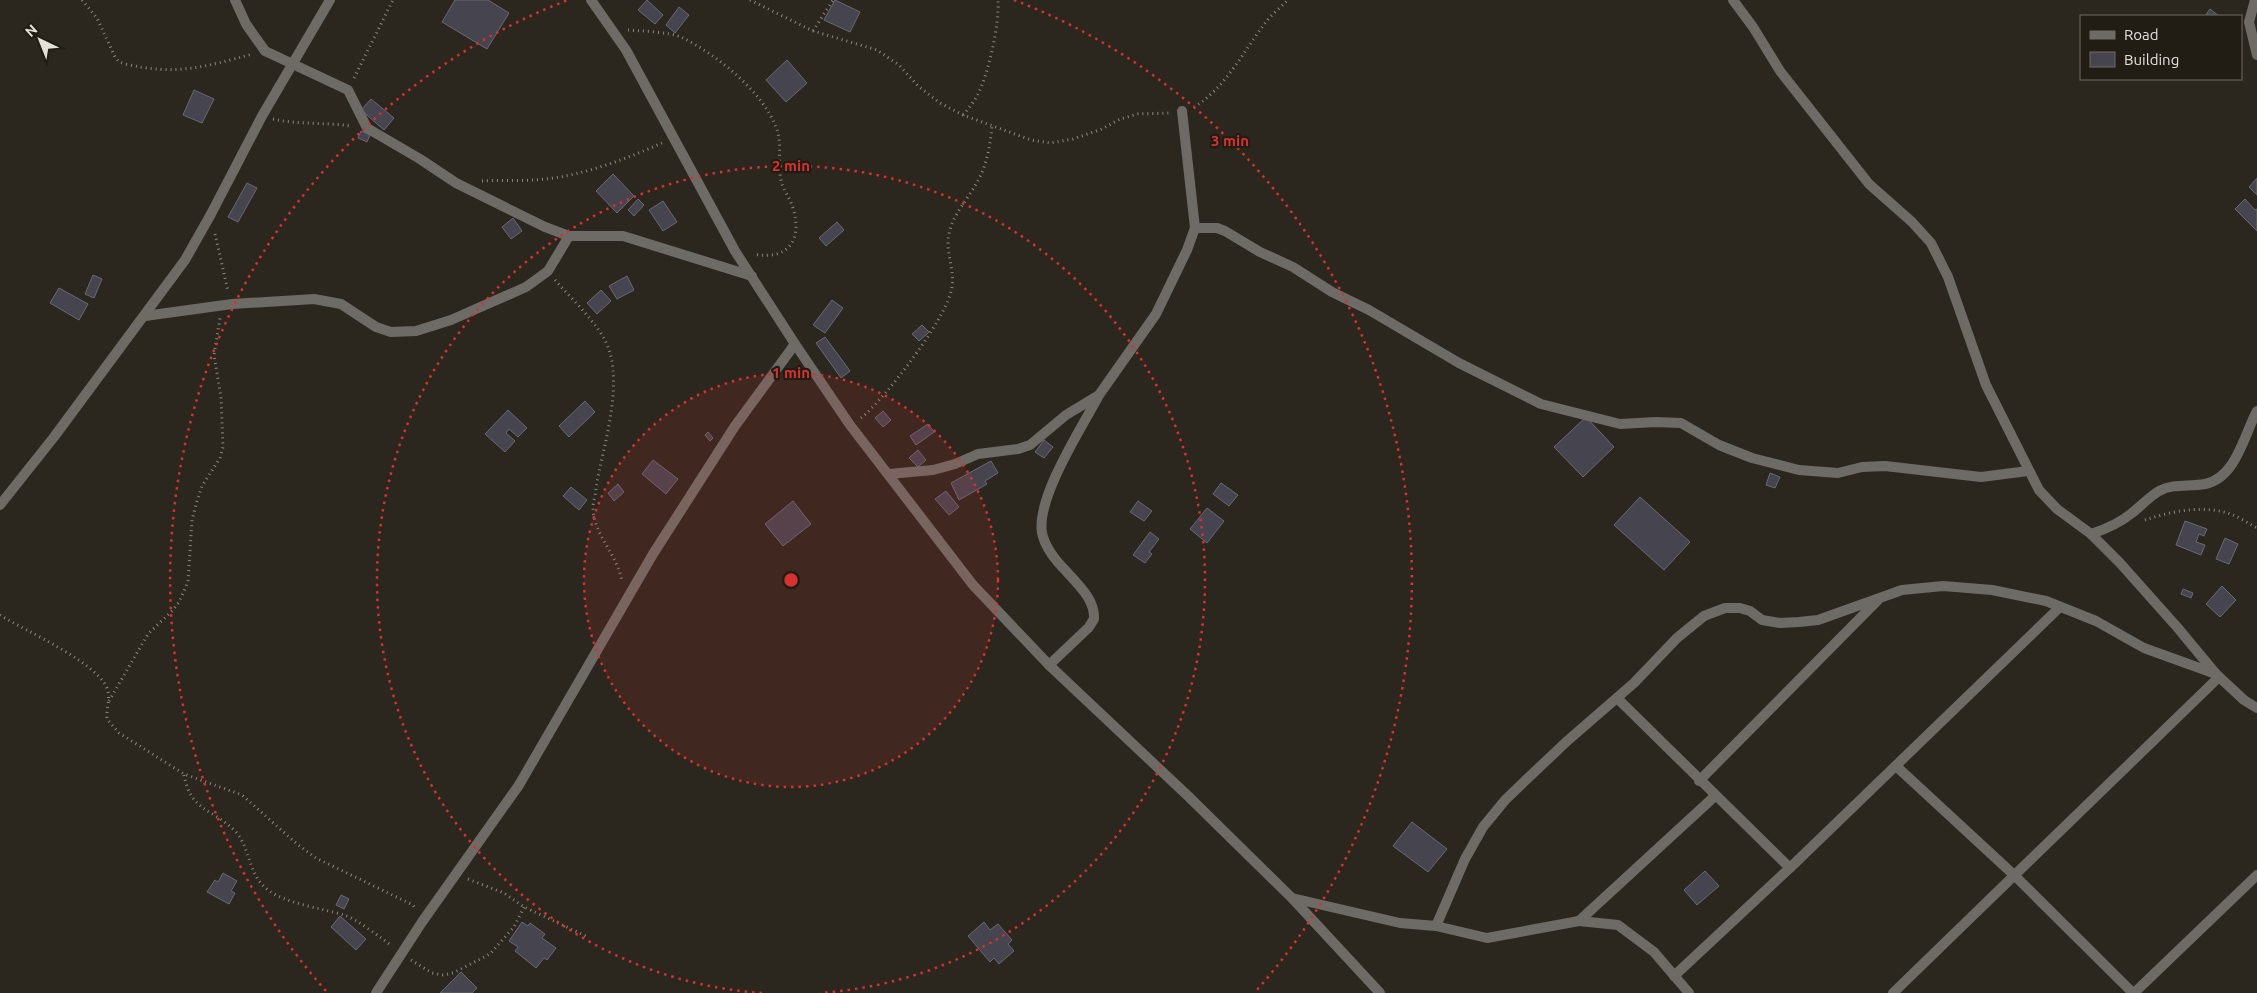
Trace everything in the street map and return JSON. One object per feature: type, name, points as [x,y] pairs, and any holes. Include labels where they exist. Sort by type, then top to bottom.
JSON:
[{"type":"street","points":[[234,0],[246,24],[265,50],[348,90],[367,128],[456,183],[546,227],[569,236],[622,236],[752,276]]},
{"type":"street","points":[[0,505],[54,437],[185,260],[212,214],[291,63],[330,0]]},
{"type":"street","points":[[591,0],[626,50],[672,138],[735,250],[794,344],[850,426],[973,585],[1049,665],[1188,796],[1292,898],[1380,993]]},
{"type":"street","points":[[1733,0],[1753,27],[1780,71],[1869,184],[1912,222],[1931,243],[1948,277],[1986,385],[2039,490],[2057,509],[2091,534],[2177,627],[2217,675],[2244,700],[2257,708]]},
{"type":"street","points":[[2255,0],[2249,22],[2257,55]]},
{"type":"street","points":[[1049,665],[1089,627],[1094,619],[1092,604],[1045,544],[1042,531],[1044,500],[1099,395],[1156,314],[1187,250],[1195,228],[1182,111]]},
{"type":"street","points":[[1195,228],[1217,228],[1225,231],[1260,252],[1293,267],[1332,292],[1369,310],[1459,363],[1541,404],[1620,424],[1681,423],[1719,445],[1752,458],[1799,470],[1838,473],[1862,467],[1885,466],[1981,477],[2028,471]]},
{"type":"street","points":[[145,316],[227,305],[314,300],[341,304],[376,327],[391,332],[416,331],[526,287],[548,272],[569,236]]},
{"type":"street","points":[[376,993],[422,922],[519,785],[625,602],[735,426],[794,344]]},
{"type":"street","points":[[889,474],[933,470],[955,464],[978,454],[1018,449],[1030,445],[1066,416],[1099,395]]},
{"type":"street","points":[[2091,534],[2111,527],[2161,490],[2172,486],[2205,484],[2227,471],[2257,411]]},
{"type":"street","points":[[1436,926],[1465,859],[1483,827],[1506,798],[1617,698],[1677,638],[1704,616],[1725,608],[1740,608],[1750,611],[1762,620],[1780,623],[1800,622],[1818,620],[1902,590],[1943,586],[1992,590],[2046,601],[2096,621],[2144,648],[2217,675]]},
{"type":"street","points":[[1699,781],[1880,597]]},
{"type":"street","points":[[1674,976],[1790,868],[2060,607]]},
{"type":"street","points":[[1893,993],[2217,675]]},
{"type":"street","points":[[1617,698],[1699,781],[1790,868]]},
{"type":"street","points":[[1896,766],[2014,875],[2133,993],[2257,875]]},
{"type":"street","points":[[1579,921],[1715,796]]},
{"type":"street","points":[[1292,898],[1400,923],[1436,926],[1487,938],[1579,921],[1618,925],[1654,952],[1689,993]]},
{"type":"path","points":[[82,0],[97,18],[119,62],[125,64],[166,70],[193,69],[265,50]]},
{"type":"path","points":[[348,90],[393,0]]},
{"type":"path","points":[[750,0],[813,30],[877,50],[898,65],[919,87],[940,103],[963,115],[1031,140],[1050,143],[1073,139],[1102,129],[1120,119],[1138,114],[1157,115],[1182,111],[1202,102],[1214,91],[1243,56],[1266,22],[1288,0]]},
{"type":"path","points":[[813,30],[833,0]]},
{"type":"path","points":[[963,115],[977,96],[986,74],[998,19],[998,0]]},
{"type":"path","points":[[611,28],[679,36],[705,52],[752,89],[770,112],[777,129],[781,180],[793,207],[796,221],[796,236],[791,247],[781,253],[757,255],[735,250]]},
{"type":"path","points":[[262,116],[294,124],[327,122],[367,128]]},
{"type":"path","points":[[850,426],[869,411],[887,390],[926,339],[942,313],[952,290],[953,276],[948,253],[949,234],[956,217],[980,176],[988,155],[992,126]]},
{"type":"path","points":[[456,183],[484,180],[532,180],[570,176],[638,154],[672,138]]},
{"type":"path","points":[[108,701],[148,634],[176,606],[188,582],[192,520],[196,501],[202,486],[220,458],[223,447],[220,397],[214,355],[227,305],[224,277],[212,214]]},
{"type":"path","points":[[548,272],[602,335],[609,349],[613,371],[613,392],[593,507],[597,528],[616,560],[621,574],[625,602]]},
{"type":"path","points":[[2140,522],[2180,512],[2213,509],[2233,515],[2257,528]]},
{"type":"path","points":[[0,615],[76,657],[106,685],[108,691],[106,711],[112,726],[119,733],[184,774],[242,795],[297,844],[316,858],[413,905],[422,922]]},
{"type":"path","points":[[184,774],[188,792],[196,804],[225,822],[241,838],[246,846],[249,863],[268,890],[277,895],[308,905],[346,915],[380,937],[401,954],[432,973],[443,975],[454,973],[490,954],[514,928],[524,907]]},
{"type":"path","points":[[453,878],[465,878],[488,886],[514,898],[524,907],[588,937]]},
{"type":"building","points":[[455,0],[488,0],[509,13],[487,49],[442,22]]},
{"type":"building","points":[[647,0],[663,15],[655,24],[638,10]]},
{"type":"building","points":[[835,0],[860,12],[850,32],[824,20]]},
{"type":"building","points":[[679,7],[689,15],[675,33],[666,25]]},
{"type":"building","points":[[2210,9],[2218,15],[2206,15]]},
{"type":"building","points":[[787,60],[807,83],[786,102],[766,80]]},
{"type":"building","points":[[194,90],[214,99],[202,123],[183,115]]},
{"type":"building","points":[[371,99],[394,118],[384,130],[361,110]]},
{"type":"building","points":[[361,131],[370,135],[367,142],[358,138]]},
{"type":"building","points":[[613,174],[634,196],[617,213],[596,191]]},
{"type":"building","points":[[2257,178],[2257,195],[2249,187]]},
{"type":"building","points":[[247,183],[257,188],[238,222],[228,217]]},
{"type":"building","points":[[638,199],[644,205],[634,216],[628,210]]},
{"type":"building","points":[[2245,199],[2255,210],[2257,209],[2257,231],[2235,209]]},
{"type":"building","points":[[663,201],[677,222],[663,231],[649,210]]},
{"type":"building","points":[[513,218],[522,231],[511,239],[502,227]]},
{"type":"building","points":[[837,222],[844,230],[826,246],[819,238]]},
{"type":"building","points":[[93,275],[102,279],[94,298],[85,294]]},
{"type":"building","points":[[627,276],[634,290],[617,299],[609,286]]},
{"type":"building","points":[[59,288],[88,304],[79,320],[50,303]]},
{"type":"building","points":[[601,290],[611,301],[597,314],[587,303]]},
{"type":"building","points":[[832,300],[843,308],[825,333],[813,325]]},
{"type":"building","points":[[922,325],[929,332],[919,341],[912,334]]},
{"type":"building","points":[[825,337],[850,371],[841,378],[816,343]]},
{"type":"building","points":[[585,401],[595,412],[569,437],[559,426]]},
{"type":"building","points":[[508,410],[527,428],[518,437],[509,429],[506,433],[515,441],[505,452],[485,434]]},
{"type":"building","points":[[883,411],[891,420],[883,427],[875,418]]},
{"type":"building","points":[[1586,417],[1614,447],[1583,477],[1554,447]]},
{"type":"building","points":[[928,424],[934,432],[916,445],[910,436]]},
{"type":"building","points":[[708,432],[713,438],[710,441],[705,435]]},
{"type":"building","points":[[1044,440],[1053,447],[1044,458],[1035,452]]},
{"type":"building","points":[[918,450],[926,460],[918,467],[909,458]]},
{"type":"building","points":[[653,460],[678,479],[666,494],[642,474]]},
{"type":"building","points":[[991,461],[998,473],[985,481],[987,484],[959,500],[951,483]]},
{"type":"building","points":[[1770,473],[1780,477],[1775,488],[1766,485]]},
{"type":"building","points":[[1221,483],[1238,495],[1229,506],[1213,494]]},
{"type":"building","points":[[618,484],[624,492],[614,501],[608,493]]},
{"type":"building","points":[[571,487],[587,500],[579,510],[563,496]]},
{"type":"building","points":[[946,491],[959,507],[949,515],[935,499]]},
{"type":"building","points":[[1640,497],[1690,542],[1664,570],[1614,525]]},
{"type":"building","points":[[793,501],[811,524],[783,546],[765,524]]},
{"type":"building","points":[[1138,501],[1152,511],[1144,521],[1130,512]]},
{"type":"building","points":[[1207,508],[1224,521],[1207,543],[1190,529]]},
{"type":"building","points":[[2185,521],[2207,529],[2204,536],[2199,534],[2196,542],[2205,545],[2201,555],[2176,545]]},
{"type":"building","points":[[1150,532],[1159,539],[1149,552],[1152,554],[1145,563],[1133,555]]},
{"type":"building","points":[[2225,538],[2238,544],[2229,564],[2216,559]]},
{"type":"building","points":[[2222,586],[2236,600],[2220,617],[2206,604]]},
{"type":"building","points":[[2183,589],[2193,593],[2191,598],[2181,594]]},
{"type":"building","points":[[1412,822],[1447,849],[1428,872],[1393,846]]},
{"type":"building","points":[[1705,871],[1719,886],[1697,905],[1684,890]]},
{"type":"building","points":[[223,873],[237,881],[231,891],[235,893],[229,904],[207,892],[215,880],[218,882]]},
{"type":"building","points":[[341,895],[349,899],[344,909],[336,905]]},
{"type":"building","points":[[340,916],[366,939],[356,950],[331,927]]},
{"type":"building","points":[[522,922],[528,926],[530,923],[545,934],[542,938],[556,948],[547,960],[544,958],[536,968],[515,951],[518,947],[509,941]]},
{"type":"building","points":[[984,922],[990,930],[998,924],[1012,940],[1008,944],[1014,951],[999,964],[994,958],[990,962],[968,936]]},
{"type":"building","points":[[461,972],[477,988],[472,993],[440,993]]}]
